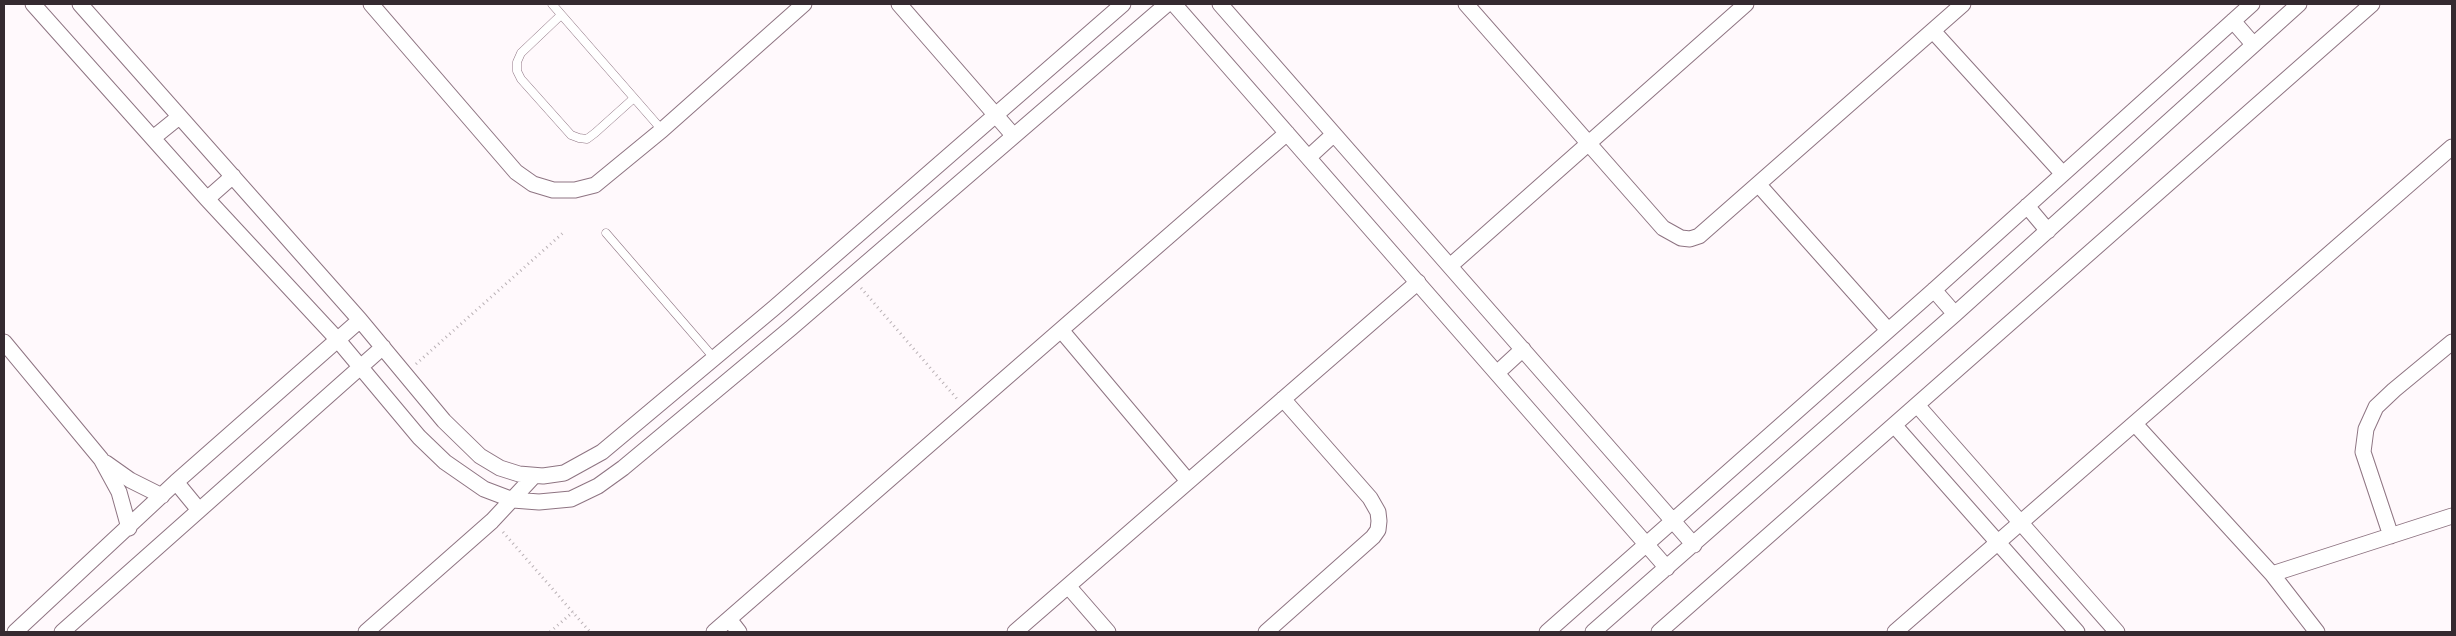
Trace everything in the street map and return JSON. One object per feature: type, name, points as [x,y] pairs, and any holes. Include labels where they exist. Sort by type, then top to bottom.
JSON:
[{"type":"street","points":[[33,4],[207,199],[337,339],[419,437],[445,462],[484,490],[513,500],[539,502],[570,499],[598,486],[791,328],[1167,4]]},
{"type":"street","points":[[80,4],[178,117],[233,176],[360,320],[444,421],[480,456],[500,468],[534,476],[564,472],[602,452],[774,308],[1123,4]]},
{"type":"street","points":[[371,4],[516,172],[533,184],[553,190],[575,190],[595,185],[662,130],[804,4]]},
{"type":"street","points":[[899,4],[1013,135]]},
{"type":"street","points":[[1174,4],[1667,568]]},
{"type":"street","points":[[1220,4],[1694,545]]},
{"type":"street","points":[[1450,266],[1746,4]]},
{"type":"street","points":[[1473,6],[1588,143],[1663,228],[1681,238],[1699,236],[1963,4]]},
{"type":"street","points":[[1547,632],[1934,290],[2252,4]]},
{"type":"street","points":[[1593,632],[1955,314],[2298,4]]},
{"type":"street","points":[[1659,632],[2372,4]]},
{"type":"street","points":[[2233,21],[2253,44]]},
{"type":"street","points":[[1933,30],[2063,174]]},
{"type":"street","points":[[153,138],[178,117]]},
{"type":"street","points":[[714,632],[1288,133]]},
{"type":"street","points":[[1309,158],[1334,134]]},
{"type":"street","points":[[1895,632],[2452,146]]},
{"type":"street","points":[[207,199],[233,176]]},
{"type":"street","points":[[1758,184],[1888,330]]},
{"type":"street","points":[[2027,206],[2048,231]]},
{"type":"street","points":[[1015,632],[1418,282]]},
{"type":"street","points":[[1934,290],[1955,314]]},
{"type":"street","points":[[774,308],[791,328]]},
{"type":"street","points":[[16,632],[176,482],[360,320]]},
{"type":"street","points":[[1062,330],[1188,481]]},
{"type":"street","points":[[4,342],[101,459],[118,492],[129,528]]},
{"type":"street","points":[[2390,536],[2363,452],[2366,429],[2376,407],[2452,342]]},
{"type":"street","points":[[70,630],[199,510],[383,347]]},
{"type":"street","points":[[1497,373],[1522,350]]},
{"type":"street","points":[[1266,632],[1374,537],[1378,530],[1379,521],[1378,512],[1370,498],[1283,399]]},
{"type":"street","points":[[1917,405],[2117,632]]},
{"type":"street","points":[[2134,424],[2272,574],[2317,632]]},
{"type":"street","points":[[1894,425],[2077,632]]},
{"type":"street","points":[[101,459],[130,480],[162,496]]},
{"type":"street","points":[[366,632],[492,521],[534,476]]},
{"type":"street","points":[[176,482],[199,510]]},
{"type":"street","points":[[2272,574],[2452,516]]},
{"type":"street","points":[[1068,586],[1108,632]]},
{"type":"street","points":[[728,619],[740,632]]},
{"type":"lane","points":[[552,4],[662,130]]},
{"type":"lane","points":[[561,15],[521,53],[517,62],[517,71],[521,79],[571,135],[579,138],[587,138],[595,133],[634,98]]},
{"type":"lane","points":[[606,233],[714,358]]},
{"type":"path","points":[[404,374],[564,232]]},
{"type":"path","points":[[850,276],[967,412]]},
{"type":"path","points":[[492,521],[590,632]]},
{"type":"path","points":[[550,632],[573,612]]}]
